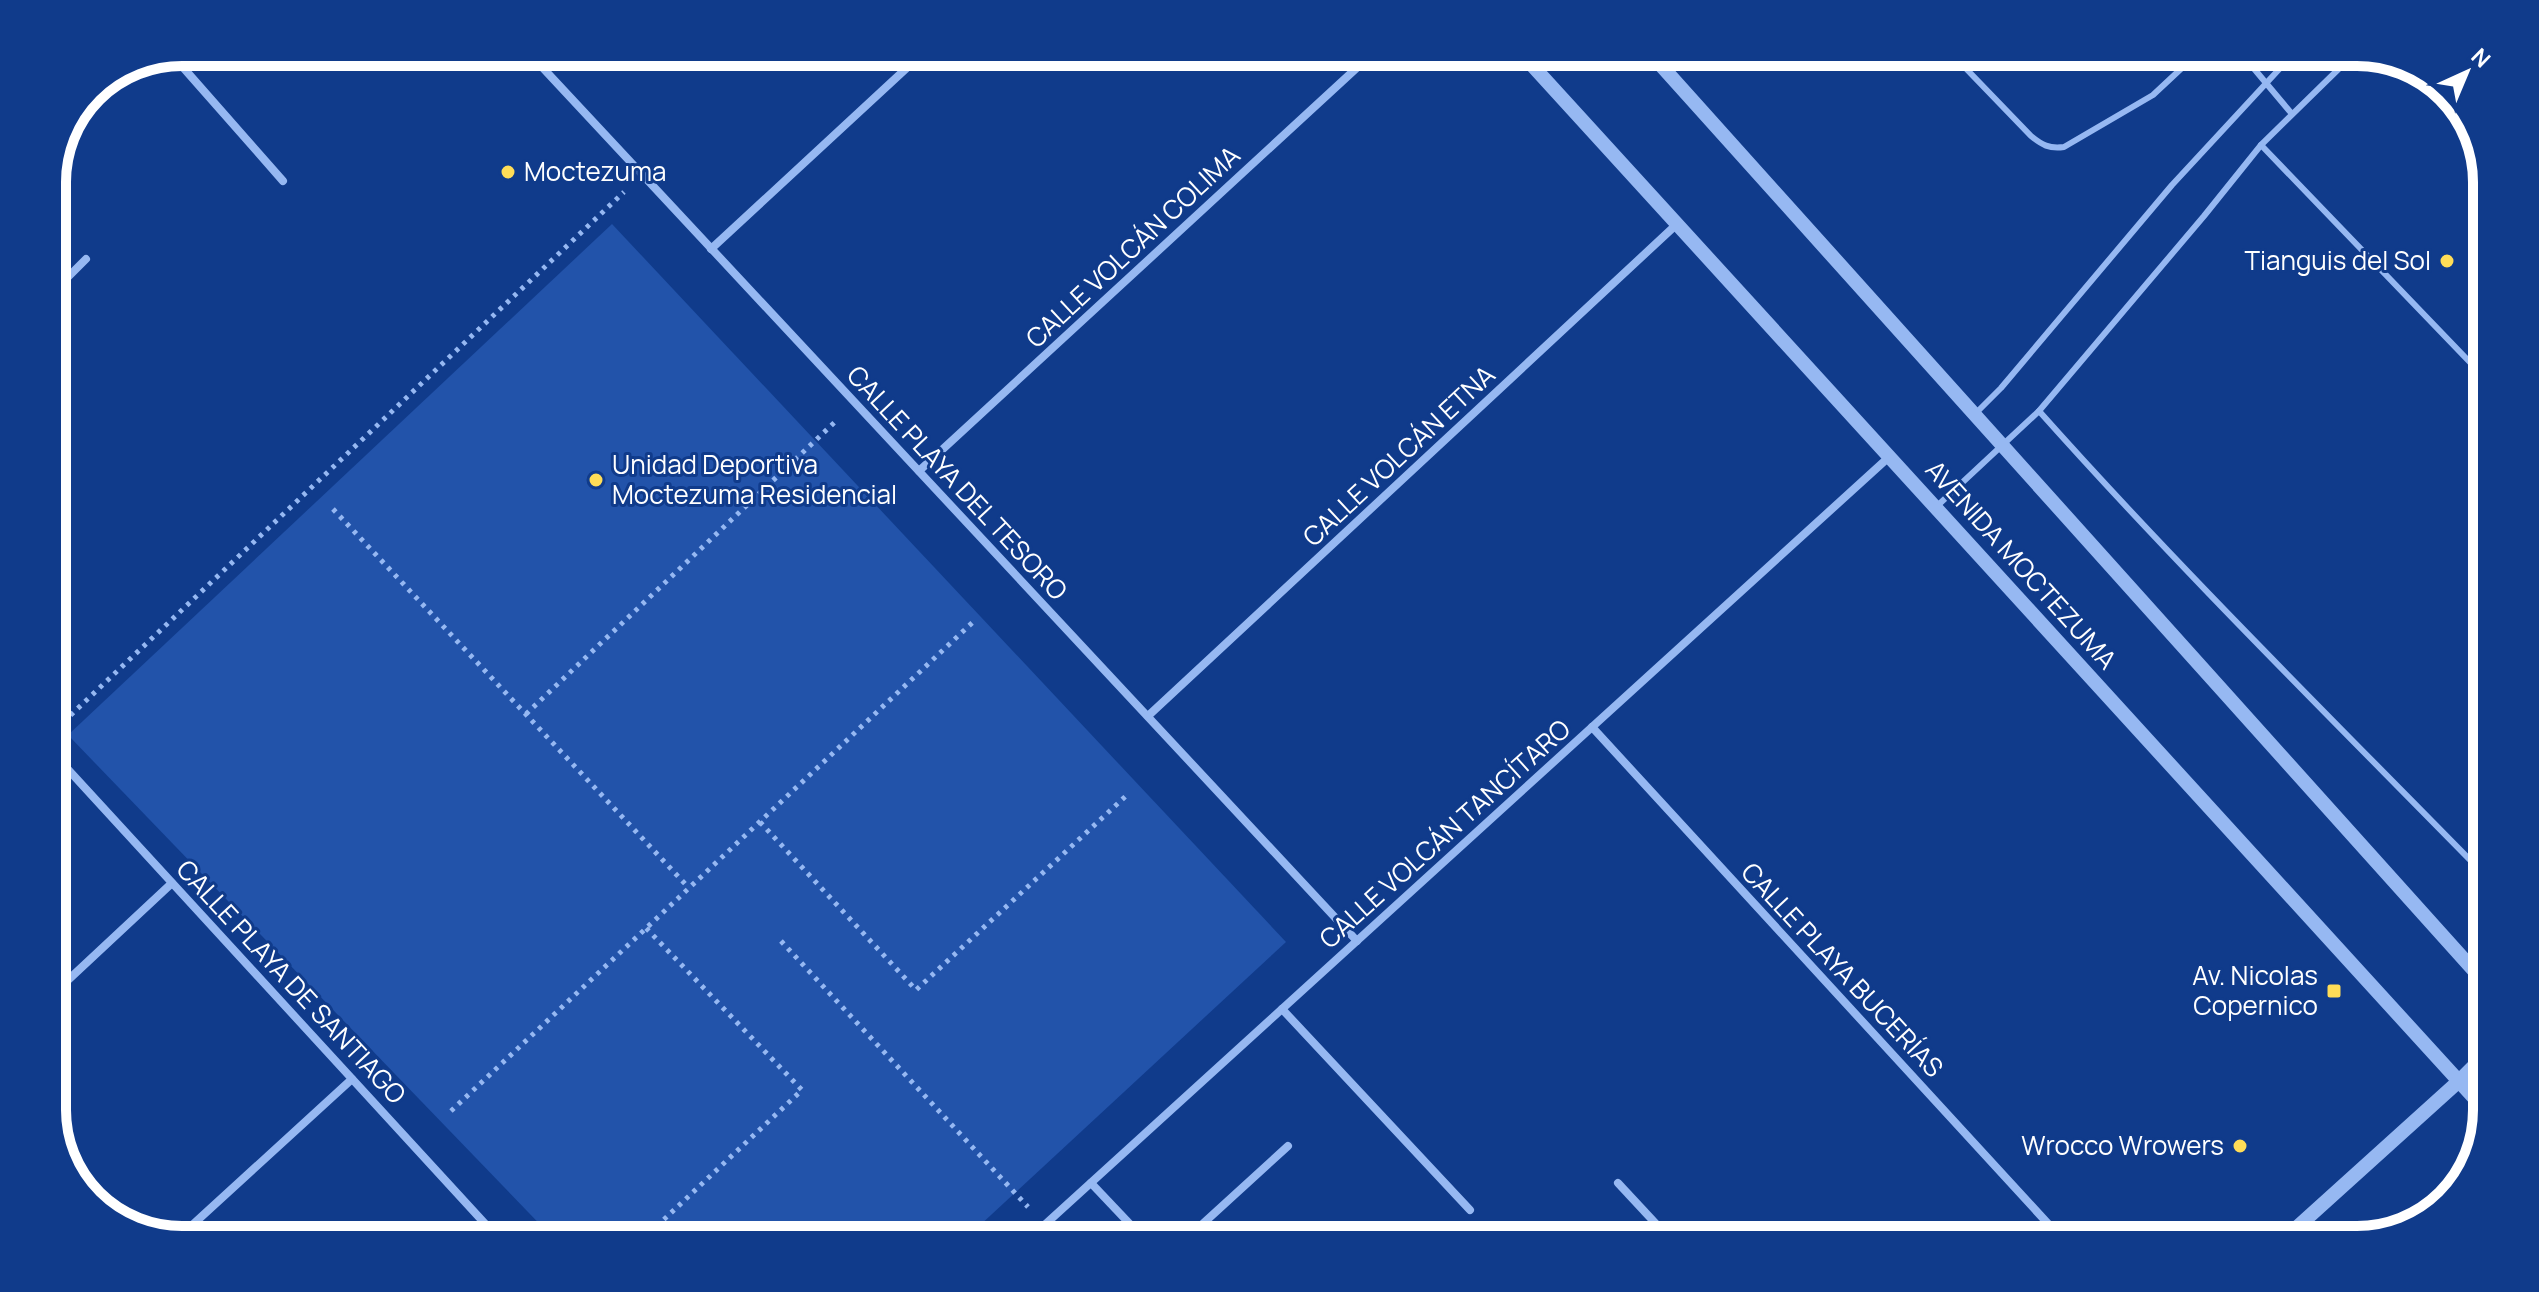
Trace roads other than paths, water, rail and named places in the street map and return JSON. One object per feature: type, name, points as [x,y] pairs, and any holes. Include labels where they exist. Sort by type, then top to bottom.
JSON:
[{"type":"street","points":[[182,66],[283,181]]},
{"type":"street","name":"CALLE PLAYA DEL TESORO","points":[[541,66],[1357,941]]},
{"type":"street","points":[[711,249],[909,66]]},
{"type":"street","name":"CALLE VOLCÁN COLIMA","points":[[919,471],[1359,66]]},
{"type":"street","name":"AVENIDA MOCTEZUMA","points":[[1533,66],[2473,1096]]},
{"type":"street","points":[[1662,66],[2473,969]]},
{"type":"street","name":"CALLE VOLCÁN ETNA","points":[[1148,716],[1677,224]]},
{"type":"street","points":[[66,279],[86,259]]},
{"type":"street","name":"CALLE VOLCÁN TANCÍTARO","points":[[1043,1226],[1889,457]]},
{"type":"street","name":"CALLE PLAYA BUCERÍAS","points":[[1592,727],[2050,1226]]},
{"type":"street","name":"CALLE PLAYA DE SANTIAGO","points":[[66,767],[487,1226]]},
{"type":"street","points":[[66,982],[172,883]]},
{"type":"street","points":[[1282,1009],[1470,1210]]},
{"type":"street","points":[[2298,1226],[2473,1067]]},
{"type":"street","points":[[191,1226],[352,1079]]},
{"type":"street","points":[[1200,1226],[1288,1146]]},
{"type":"street","points":[[1091,1183],[1132,1226]]},
{"type":"street","points":[[1618,1183],[1658,1226]]},
{"type":"lane","points":[[1964,66],[2031,136],[2046,147],[2055,148],[2064,147],[2153,95],[2184,66]]},
{"type":"lane","points":[[2251,66],[2292,114]]},
{"type":"lane","points":[[1976,413],[2001,388],[2172,185],[2281,66]]},
{"type":"lane","points":[[1936,508],[2039,411],[2261,145],[2342,66]]},
{"type":"lane","points":[[2261,145],[2473,365]]},
{"type":"lane","points":[[2039,411],[2105,486],[2473,863]]},
{"type":"place","name":"Moctezuma","points":[[508,172]]},
{"type":"place","name":"Tianguis del Sol","points":[[2447,261]]},
{"type":"place","name":"Unidad Deportiva Moctezuma Residencial","points":[[596,480]]},
{"type":"place","name":"Av. Nicolas Copernico","points":[[2334,991]]},
{"type":"place","name":"Wrocco Wrowers","points":[[2240,1146]]}]
